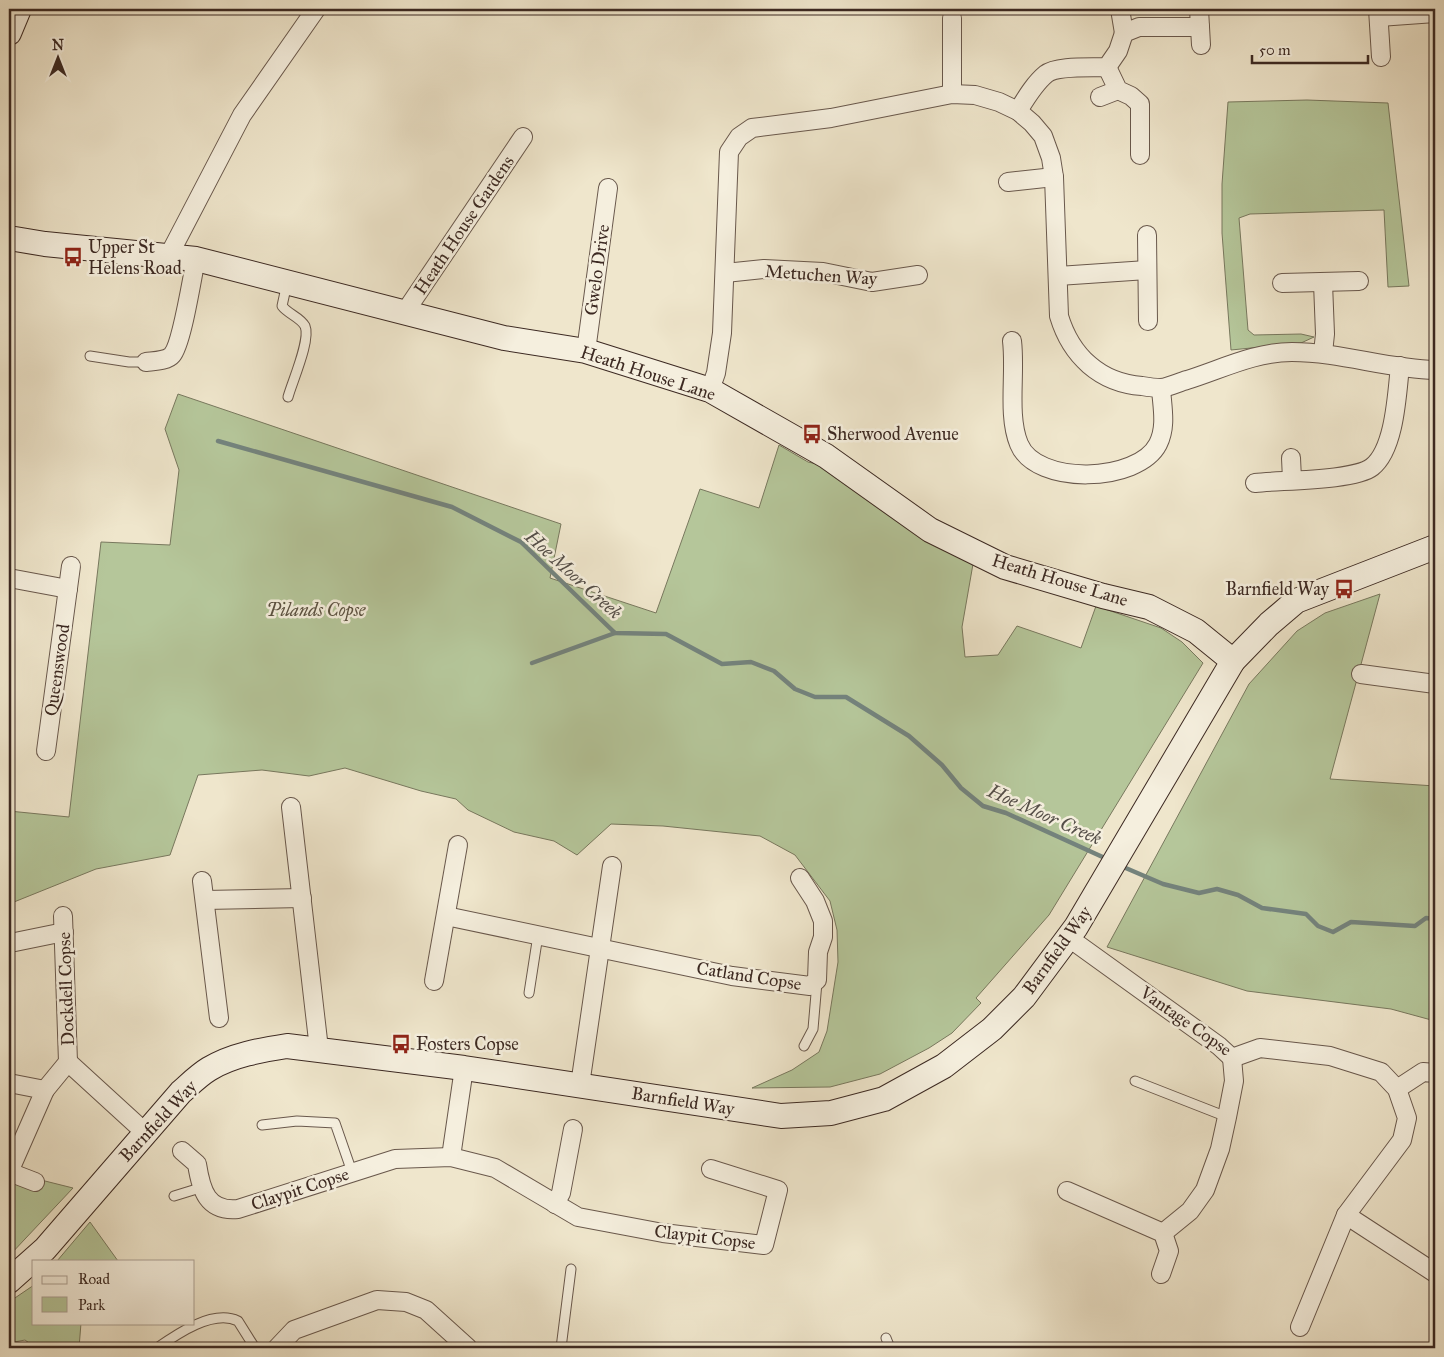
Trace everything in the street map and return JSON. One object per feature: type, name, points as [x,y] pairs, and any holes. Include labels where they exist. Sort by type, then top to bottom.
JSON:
[{"type":"street","points":[[9,32],[19,9]]},
{"type":"street","points":[[168,257],[242,115],[316,9]]},
{"type":"street","points":[[1108,67],[1118,51],[1124,33],[1120,9]]},
{"type":"street","points":[[1200,9],[1201,46]]},
{"type":"street","points":[[1381,57],[1378,13],[1435,13]]},
{"type":"street","points":[[952,18],[952,94]]},
{"type":"street","points":[[1124,33],[1139,27],[1200,27]]},
{"type":"street","points":[[1108,67],[1118,90],[1131,96],[1140,104],[1140,155]]},
{"type":"street","points":[[1018,111],[1035,86],[1048,72],[1063,69],[1108,67]]},
{"type":"street","points":[[1100,97],[1118,90]]},
{"type":"street","points":[[710,390],[716,374],[722,333],[729,152],[738,138],[752,128],[831,118],[900,106],[952,94],[975,95],[999,102],[1018,111],[1043,136],[1051,158],[1054,177],[1059,316],[1064,334],[1073,349],[1100,374],[1117,382],[1161,388],[1265,354],[1323,353],[1435,370]]},
{"type":"street","name":"Heath House Gardens","points":[[405,312],[523,138]]},
{"type":"street","points":[[1008,182],[1054,177]]},
{"type":"street","name":"Gwelo Drive","points":[[586,352],[608,188]]},
{"type":"street","points":[[1147,235],[1148,321]]},
{"type":"street","name":"Heath House Lane","points":[[9,238],[45,244],[196,259],[504,338],[586,352],[710,390],[826,456],[930,530],[1005,567],[1103,596],[1149,607],[1196,631],[1233,661]]},
{"type":"street","points":[[146,362],[167,359],[173,354],[183,323],[196,259]]},
{"type":"street","name":"Metuchen Way","points":[[725,273],[764,269],[823,272],[872,282],[918,274]]},
{"type":"street","points":[[1058,276],[1148,270]]},
{"type":"street","points":[[1282,283],[1359,281]]},
{"type":"street","points":[[1323,283],[1325,334],[1323,353]]},
{"type":"street","points":[[1012,341],[1022,363],[1014,421],[1019,444],[1028,458],[1042,466],[1062,472],[1107,473],[1126,469],[1150,455],[1164,430],[1161,388]]},
{"type":"street","points":[[1255,483],[1348,476],[1372,467],[1384,452],[1396,410],[1400,366]]},
{"type":"street","points":[[1291,458],[1292,479]]},
{"type":"street","points":[[1233,661],[1269,624],[1296,602],[1435,547]]},
{"type":"street","name":"Queenswood","points":[[46,751],[71,566]]},
{"type":"street","points":[[9,578],[68,589]]},
{"type":"street","name":"Barnfield Way","points":[[33,1260],[45,1249],[181,1092],[208,1069],[239,1056],[266,1049],[287,1046],[319,1049],[464,1068],[781,1116],[831,1113],[884,1099],[944,1066],[992,1029],[1024,997],[1073,933],[1233,661]]},
{"type":"street","points":[[1361,674],[1435,684]]},
{"type":"street","points":[[291,807],[319,1049]]},
{"type":"street","points":[[434,981],[458,845]]},
{"type":"street","points":[[580,1085],[602,948],[612,866]]},
{"type":"street","name":"Catland Copse","points":[[446,916],[732,976],[810,986],[817,980],[818,952],[823,937],[823,922],[815,901],[800,878]]},
{"type":"street","points":[[202,881],[219,1018]]},
{"type":"street","points":[[205,900],[302,898]]},
{"type":"street","name":"Dockdell Copse","points":[[9,1172],[45,1090],[68,1062],[63,924],[15,942]]},
{"type":"street","name":"Vantage Copse","points":[[1073,933],[1232,1058],[1260,1048],[1330,1056],[1381,1072],[1397,1089],[1407,1118],[1402,1140],[1346,1215],[1300,1327]]},
{"type":"street","points":[[1163,1233],[1190,1211],[1205,1190],[1220,1149],[1227,1117],[1234,1081],[1232,1058]]},
{"type":"street","name":"Dockdell Copse","points":[[68,1062],[138,1126],[149,1129]]},
{"type":"street","points":[[451,1157],[464,1068]]},
{"type":"street","points":[[1397,1089],[1422,1072],[1435,1073]]},
{"type":"street","points":[[9,1083],[45,1090]]},
{"type":"street","points":[[555,1204],[561,1193],[573,1129]]},
{"type":"street","points":[[182,1151],[197,1164],[200,1188]]},
{"type":"street","name":"Claypit Copse","points":[[200,1188],[210,1201],[225,1210],[238,1208],[396,1158],[451,1157],[495,1168],[578,1217],[664,1233],[764,1244],[778,1190],[711,1169]]},
{"type":"street","points":[[9,1172],[35,1182]]},
{"type":"street","points":[[1068,1191],[1163,1233],[1169,1251],[1160,1274]]},
{"type":"street","points":[[1346,1215],[1435,1273]]},
{"type":"street","name":"Barnfield Way","points":[[9,1281],[32,1261]]},
{"type":"street","points":[[277,1348],[294,1330],[378,1300],[406,1302],[426,1310],[468,1348]]},
{"type":"lane","points":[[287,282],[282,306],[304,325],[306,331],[288,397]]},
{"type":"lane","points":[[90,356],[129,362],[146,362]]},
{"type":"lane","points":[[529,993],[538,935]]},
{"type":"lane","points":[[804,1046],[813,1029],[817,980]]},
{"type":"lane","points":[[1135,1081],[1227,1117]]},
{"type":"lane","points":[[262,1125],[297,1121],[335,1123],[352,1172]]},
{"type":"lane","points":[[174,1196],[200,1188]]},
{"type":"lane","points":[[561,1348],[571,1269]]},
{"type":"lane","points":[[157,1348],[192,1326],[225,1318],[238,1321],[254,1348]]},
{"type":"lane","points":[[886,1338],[890,1348]]},
{"type":"green space","points":[[1307,100],[1388,103],[1409,286],[1388,287],[1384,210],[1250,214],[1239,218],[1248,330],[1254,335],[1301,334],[1314,337],[1301,343],[1231,350],[1222,233],[1222,184],[1228,102]]},
{"type":"green space","name":"Pilands Copse","points":[[178,394],[561,524],[550,578],[656,613],[700,489],[759,508],[779,445],[808,462],[821,465],[973,564],[962,627],[965,657],[998,655],[1017,626],[1081,648],[1096,606],[1161,628],[1182,642],[1203,663],[1049,915],[976,998],[981,1003],[952,1033],[929,1048],[880,1074],[830,1087],[752,1088],[792,1070],[819,1052],[827,1031],[838,962],[837,930],[830,901],[795,855],[760,836],[663,826],[611,824],[577,855],[554,841],[514,832],[468,810],[456,799],[421,791],[345,768],[309,776],[262,770],[198,775],[170,855],[96,869],[9,904],[9,811],[69,817],[101,542],[170,545],[179,470],[165,429]]},
{"type":"green space","points":[[1380,594],[1330,779],[1435,786],[1435,1021],[1391,1009],[1247,991],[1107,947],[1249,684],[1297,631],[1325,613]]},
{"type":"green space","points":[[9,1172],[73,1188],[9,1256]]},
{"type":"green space","points":[[90,1222],[117,1260],[58,1260]]},
{"type":"green space","points":[[32,1286],[32,1324],[81,1324],[79,1348],[36,1348],[25,1340],[9,1343],[9,1302]]},
{"type":"waterway","name":"Hoe Moor Creek","points":[[218,441],[452,507],[521,542],[615,633],[666,634],[722,664],[751,662],[774,671],[795,689],[815,697],[846,697],[909,736],[942,765],[961,788],[983,806],[1006,813],[1107,859]]},
{"type":"waterway","points":[[532,663],[615,633]]},
{"type":"waterway","name":"Hoe Moor Creek","points":[[1121,866],[1163,884],[1199,893],[1217,889],[1238,895],[1262,908],[1306,914],[1318,926],[1333,932],[1351,922],[1415,926],[1426,918],[1435,919]]},
{"type":"place","name":"Upper St Helens Road","points":[[73,257]]},
{"type":"place","name":"Sherwood Avenue","points":[[812,434]]},
{"type":"place","name":"Barnfield Way","points":[[1344,589]]},
{"type":"place","name":"Fosters Copse","points":[[401,1044]]}]
